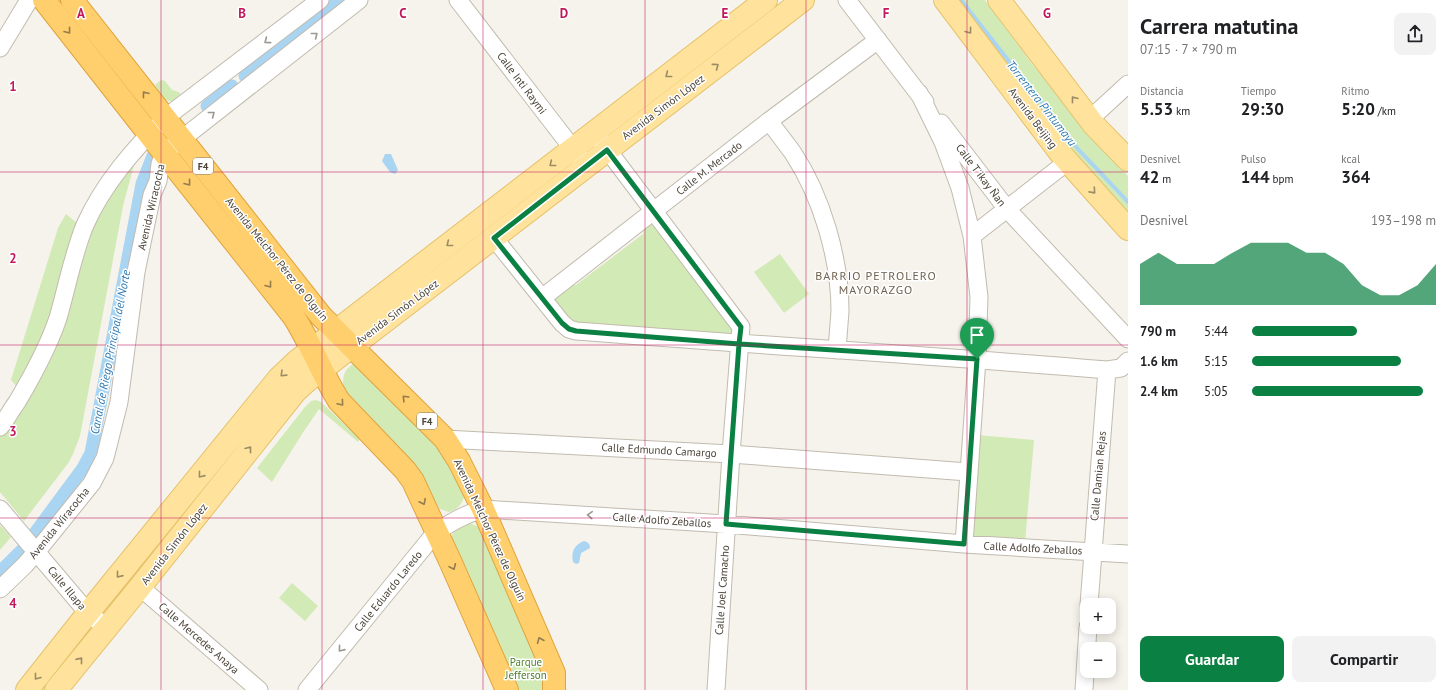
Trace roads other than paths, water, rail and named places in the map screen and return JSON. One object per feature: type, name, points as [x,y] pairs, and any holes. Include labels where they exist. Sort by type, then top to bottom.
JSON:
[{"type":"highway","name":"Avenida Melchor Pérez de Olguín","points":[[44,0],[294,317],[312,348],[339,401],[405,470],[413,481],[507,690]]},
{"type":"highway","name":"Avenida Melchor Pérez de Olguín","points":[[72,0],[321,316],[337,330],[445,439],[459,461],[483,509],[554,673],[554,690]]},
{"type":"main road","name":"Avenida Simón López","points":[[27,690],[279,378],[312,348],[766,0]]},
{"type":"main road","name":"Avenida Simón López","points":[[56,690],[140,587],[294,392],[803,0]]},
{"type":"main road","name":"Avenida Beijing","points":[[945,0],[1067,162],[1128,229]]},
{"type":"main road","points":[[999,0],[1090,118],[1128,160]]},
{"type":"street","points":[[0,48],[29,0]]},
{"type":"street","points":[[0,427],[27,386],[44,356],[58,319],[85,226],[96,203],[110,181],[149,134],[165,118],[320,0]]},
{"type":"street","name":"Avenida Wiracocha","points":[[0,588],[13,578],[37,552],[92,483],[106,458],[119,402],[136,272],[152,195],[158,182],[160,164],[164,153],[181,138],[359,0]]},
{"type":"street","name":"Calle Inti Raymi","points":[[458,0],[586,166]]},
{"type":"street","name":"Calle T'ikay Ñan","points":[[847,0],[1007,209],[1128,339]]},
{"type":"street","name":"Calle M. Mercado","points":[[542,298],[769,121],[878,40]]},
{"type":"street","points":[[1090,118],[1128,84]]},
{"type":"street","points":[[919,93],[943,142],[960,188],[972,236],[979,297],[977,359],[964,544]]},
{"type":"street","points":[[769,121],[794,154],[813,190],[827,229],[837,275],[840,309],[837,350]]},
{"type":"street","name":"Calle Joel Camacho","points":[[594,132],[741,327],[726,524],[716,690]]},
{"type":"street","points":[[972,236],[1067,162]]},
{"type":"street","points":[[494,238],[562,323],[569,329],[576,331],[739,344],[977,359],[1107,370],[1121,368],[1128,361]]},
{"type":"street","name":"Calle Damian Rejas","points":[[1089,598],[1107,370]]},
{"type":"street","name":"Calle Edmundo Camargo","points":[[445,439],[731,454],[968,472]]},
{"type":"street","name":"Calle Illapa","points":[[0,509],[88,613],[106,627]]},
{"type":"street","name":"Calle Eduardo Laredo","points":[[307,690],[436,532],[462,516],[483,509]]},
{"type":"street","name":"Calle Adolfo Zeballos","points":[[483,509],[726,524],[964,544],[1128,554]]},
{"type":"street","name":"Calle Mercedes Anaya","points":[[140,587],[258,690]]},
{"type":"street","points":[[1084,690],[1088,634]]},
{"type":"water","points":[[385,154],[391,154],[398,170],[395,174],[390,172],[382,161]]},
{"type":"water","points":[[584,541],[590,545],[590,548],[581,553],[579,563],[576,564],[573,562],[572,555],[574,549]]},
{"type":"waterway","name":"Canal de Riego Principal del Norte","points":[[245,76],[340,0]]},
{"type":"waterway","name":"Torrentera Pintumayu","points":[[961,0],[1077,148],[1128,202]]},
{"type":"waterway","name":"Canal de Riego Principal del Norte","points":[[207,106],[232,86]]},
{"type":"waterway","name":"Canal de Riego Principal del Norte","points":[[35,533],[83,468],[91,453],[142,184],[153,156]]},
{"type":"waterway","name":"Canal de Riego Principal del Norte","points":[[0,572],[22,550]]},
{"type":"district","name":"BARRIO PETROLERO MAYORAZGO","points":[[876,282]]},
{"type":"park label","name":"Parque Jefferson","points":[[526,668]]}]
